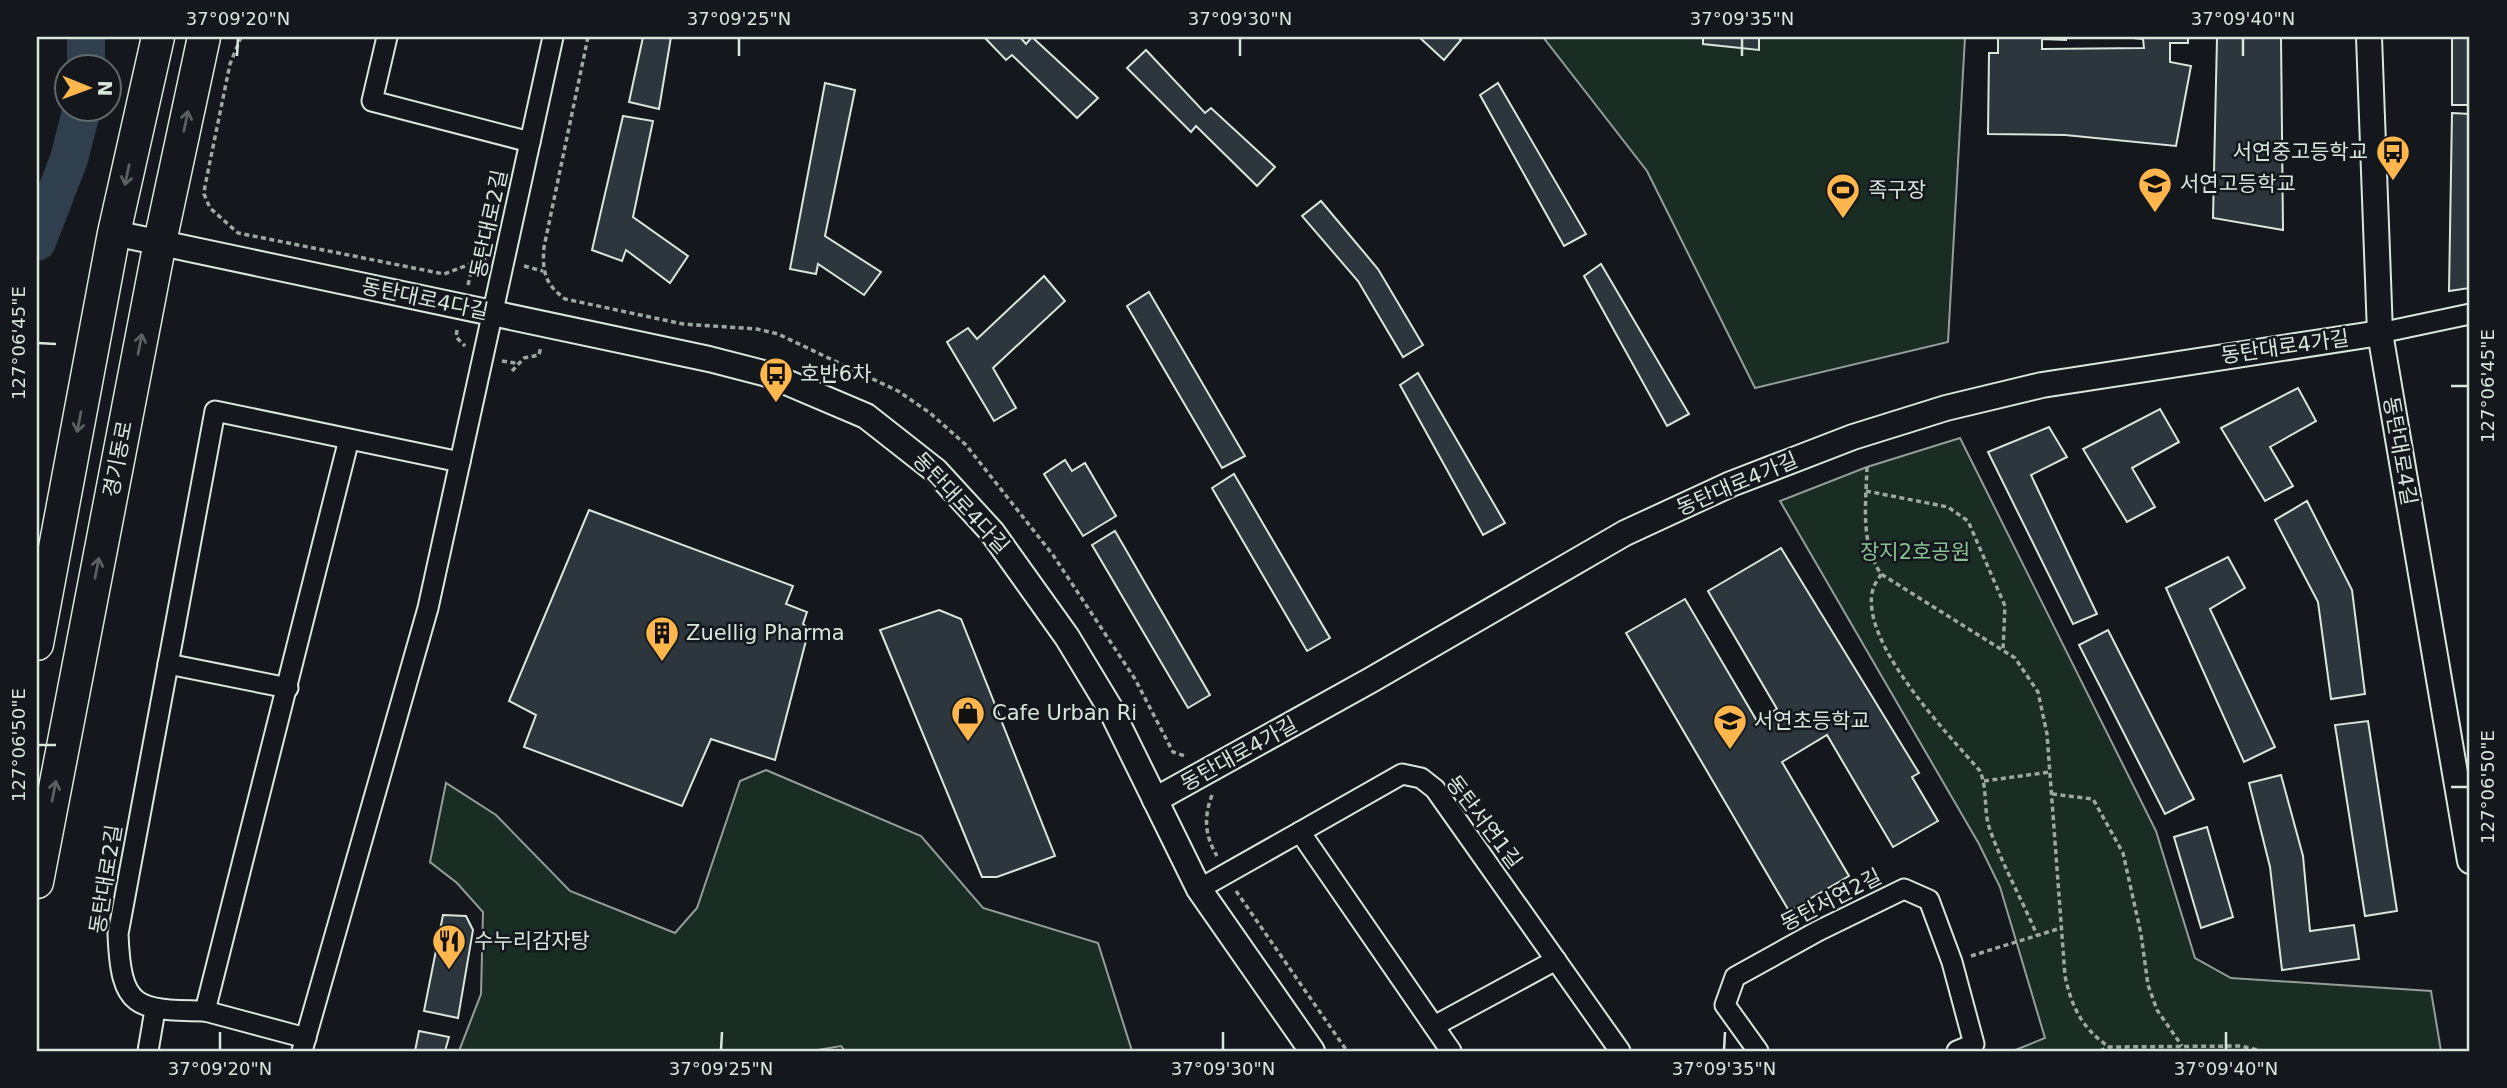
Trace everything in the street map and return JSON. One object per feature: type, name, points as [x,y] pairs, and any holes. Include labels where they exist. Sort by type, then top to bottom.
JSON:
[{"type":"main road","points":[[37,645],[114,233],[158,37]]},
{"type":"main road","name":"경기동로","points":[[37,882],[160,242],[204,37]]},
{"type":"street","points":[[387,37],[372,101],[530,142]]},
{"type":"street","name":"동탄대로2길","points":[[304,1045],[428,608],[553,37]]},
{"type":"street","name":"동탄대로4길","points":[[2369,37],[2375,265],[2380,333],[2470,861]]},
{"type":"street","name":"동탄대로4다길","points":[[114,233],[766,374],[866,416],[912,449],[936,471],[984,524],[1028,579],[1110,708],[1199,889],[1312,1051]]},
{"type":"street","points":[[2380,333],[2470,314]]},
{"type":"street","name":"동탄대로4가길","points":[[1155,800],[1371,680],[1625,533],[1731,484],[1853,437],[1946,408],[2042,384],[2380,333]]},
{"type":"street","name":"동탄대로2길","points":[[155,1010],[138,1003],[120,974],[118,934],[215,411],[460,461]]},
{"type":"street","points":[[205,1011],[349,439]]},
{"type":"street","points":[[168,664],[288,688]]},
{"type":"street","name":"동탄서연1길","points":[[1199,889],[1402,774],[1421,778],[1435,789],[1620,1051]]},
{"type":"street","points":[[1300,832],[1451,1051]]},
{"type":"street","name":"동탄서연2길","points":[[1758,1051],[1725,1005],[1735,977],[1818,930],[1903,889],[1929,900],[1952,962],[1966,1048]]},
{"type":"street","points":[[1434,1026],[1556,960]]},
{"type":"street","points":[[148,1051],[155,1010],[205,1011],[304,1045]]},
{"type":"path","points":[[241,37],[230,64],[205,186],[204,194],[210,208],[238,233],[444,274],[473,263]]},
{"type":"path","points":[[588,37],[544,247],[543,271],[552,289],[565,299],[683,324],[757,329],[778,334],[898,391],[930,412],[966,445],[1053,555],[1096,616],[1173,752],[1192,757]]},
{"type":"path","points":[[512,371],[524,358],[539,355]]},
{"type":"path","points":[[1867,467],[1867,540],[1871,559],[1881,575],[2015,658],[2038,692],[2047,734],[2065,976],[2072,1006],[2088,1032],[2109,1047]]},
{"type":"path","points":[[1866,491],[1948,507],[1968,521],[2001,595],[2005,620],[2003,650]]},
{"type":"path","points":[[1881,575],[1873,589],[1874,622],[1889,657],[1984,780],[1985,811],[1990,830],[2037,935]]},
{"type":"path","points":[[1984,780],[2050,772]]},
{"type":"path","points":[[2052,794],[2093,799],[2123,853],[2141,934],[2148,985],[2157,1010],[2182,1046]]},
{"type":"path","points":[[1212,796],[1205,818],[1214,851]]},
{"type":"path","points":[[1241,900],[1347,1051]]},
{"type":"path","points":[[1952,962],[2061,928]]},
{"type":"path","points":[[2100,1051],[2109,1047],[2241,1046],[2262,1051]]},
{"type":"green space","points":[[1543,37],[1965,37],[1948,342],[1755,388],[1647,171]]},
{"type":"green space","name":"장지2호공원","points":[[1960,438],[2156,831],[2195,958],[2231,978],[2431,991],[2441,1051],[2013,1051],[2045,1038],[2000,887],[1979,844],[1780,501],[1867,467]]},
{"type":"green space","points":[[766,770],[921,836],[983,908],[1098,943],[1132,1051],[845,1051],[841,1046],[812,1051],[459,1051],[481,994],[483,912],[457,883],[430,862],[446,783],[496,815],[570,891],[675,933],[697,908],[740,781]]},
{"type":"building","points":[[643,37],[671,37],[659,109],[629,102]]},
{"type":"building","points":[[984,37],[1020,37],[1026,44],[1032,37],[1098,98],[1077,118],[1012,55],[1006,60]]},
{"type":"building","points":[[1419,37],[1457,37],[1461,40],[1444,60]]},
{"type":"building","points":[[1703,37],[1759,37],[1759,50],[1703,44]]},
{"type":"building","points":[[1998,37],[2066,37],[2066,40],[2042,39],[2042,49],[2144,48],[2143,39],[2122,37],[2188,37],[2188,43],[2170,43],[2170,62],[2191,66],[2176,146],[2065,135],[1988,134],[1989,53],[1998,53]]},
{"type":"building","points":[[2217,37],[2281,37],[2283,230],[2213,218]]},
{"type":"building","points":[[2452,37],[2470,37],[2470,105],[2452,105]]},
{"type":"building","points":[[1146,50],[1205,113],[1211,108],[1275,167],[1257,186],[1196,126],[1191,132],[1127,68]]},
{"type":"building","points":[[825,83],[855,90],[825,236],[881,272],[864,295],[818,264],[816,274],[790,269]]},
{"type":"building","points":[[1498,83],[1586,234],[1564,246],[1480,95]]},
{"type":"building","points":[[2452,113],[2470,114],[2470,288],[2449,291]]},
{"type":"building","points":[[623,116],[653,121],[633,217],[688,256],[670,283],[626,250],[622,261],[592,250]]},
{"type":"building","points":[[1321,201],[1378,269],[1423,345],[1403,357],[1358,281],[1302,216]]},
{"type":"building","points":[[1601,264],[1689,414],[1667,426],[1584,276]]},
{"type":"building","points":[[1044,276],[1065,301],[993,368],[1016,408],[994,421],[947,342],[968,328],[977,339]]},
{"type":"building","points":[[1149,292],[1245,456],[1222,468],[1127,306]]},
{"type":"building","points":[[1418,373],[1505,523],[1483,535],[1400,385]]},
{"type":"building","points":[[2298,388],[2316,421],[2270,447],[2293,486],[2265,501],[2221,428]]},
{"type":"building","points":[[2160,409],[2179,442],[2132,468],[2155,507],[2127,522],[2083,449]]},
{"type":"building","points":[[2049,427],[2067,457],[2031,475],[2097,614],[2073,624],[1988,452]]},
{"type":"building","points":[[1065,460],[1072,471],[1085,463],[1116,516],[1083,536],[1044,474]]},
{"type":"building","points":[[1234,474],[1330,638],[1307,651],[1212,488]]},
{"type":"building","points":[[2307,501],[2352,590],[2365,694],[2331,699],[2318,602],[2275,520]]},
{"type":"building","name":"Zuellig Pharma","points":[[589,510],[793,586],[786,604],[807,612],[803,624],[809,629],[775,760],[711,739],[682,806],[524,747],[536,715],[509,701]]},
{"type":"building","points":[[1115,531],[1210,695],[1188,708],[1092,545]]},
{"type":"building","points":[[1781,548],[1919,773],[1912,777],[1938,821],[1893,847],[1827,735],[1782,762],[1849,876],[1789,911],[1626,633],[1685,599],[1757,721],[1777,709],[1708,591]]},
{"type":"building","points":[[2228,557],[2245,588],[2210,609],[2275,747],[2244,762],[2166,588]]},
{"type":"building","name":"Cafe Urban Ri","points":[[939,610],[961,619],[1055,856],[997,877],[982,877],[880,630]]},
{"type":"building","points":[[2108,630],[2194,799],[2165,814],[2079,645]]},
{"type":"building","points":[[2368,721],[2397,911],[2365,916],[2335,725]]},
{"type":"building","points":[[2281,775],[2303,856],[2310,931],[2354,925],[2359,959],[2282,970],[2270,867],[2249,783]]},
{"type":"building","points":[[2207,827],[2233,917],[2201,928],[2174,837]]},
{"type":"building","name":"수누리감자탕","points":[[443,915],[466,916],[473,930],[458,1018],[424,1011]]},
{"type":"building","points":[[419,1031],[449,1037],[445,1051],[415,1051]]},
{"type":"waterway","points":[[86,37],[86,52]]},
{"type":"waterway","points":[[37,242],[69,159],[78,122]]},
{"type":"place","name":"서연중고등학교","points":[[2393,182]]},
{"type":"place","name":"서연고등학교","points":[[2155,214]]},
{"type":"place","name":"족구장","points":[[1843,220]]},
{"type":"place","name":"호반6차","points":[[776,404]]},
{"type":"place","name":"Zuellig Pharma","points":[[662,663]]},
{"type":"place","name":"Cafe Urban Ri","points":[[968,743]]},
{"type":"place","name":"서연초등학교","points":[[1730,751]]},
{"type":"place","name":"수누리감자탕","points":[[449,971]]}]
